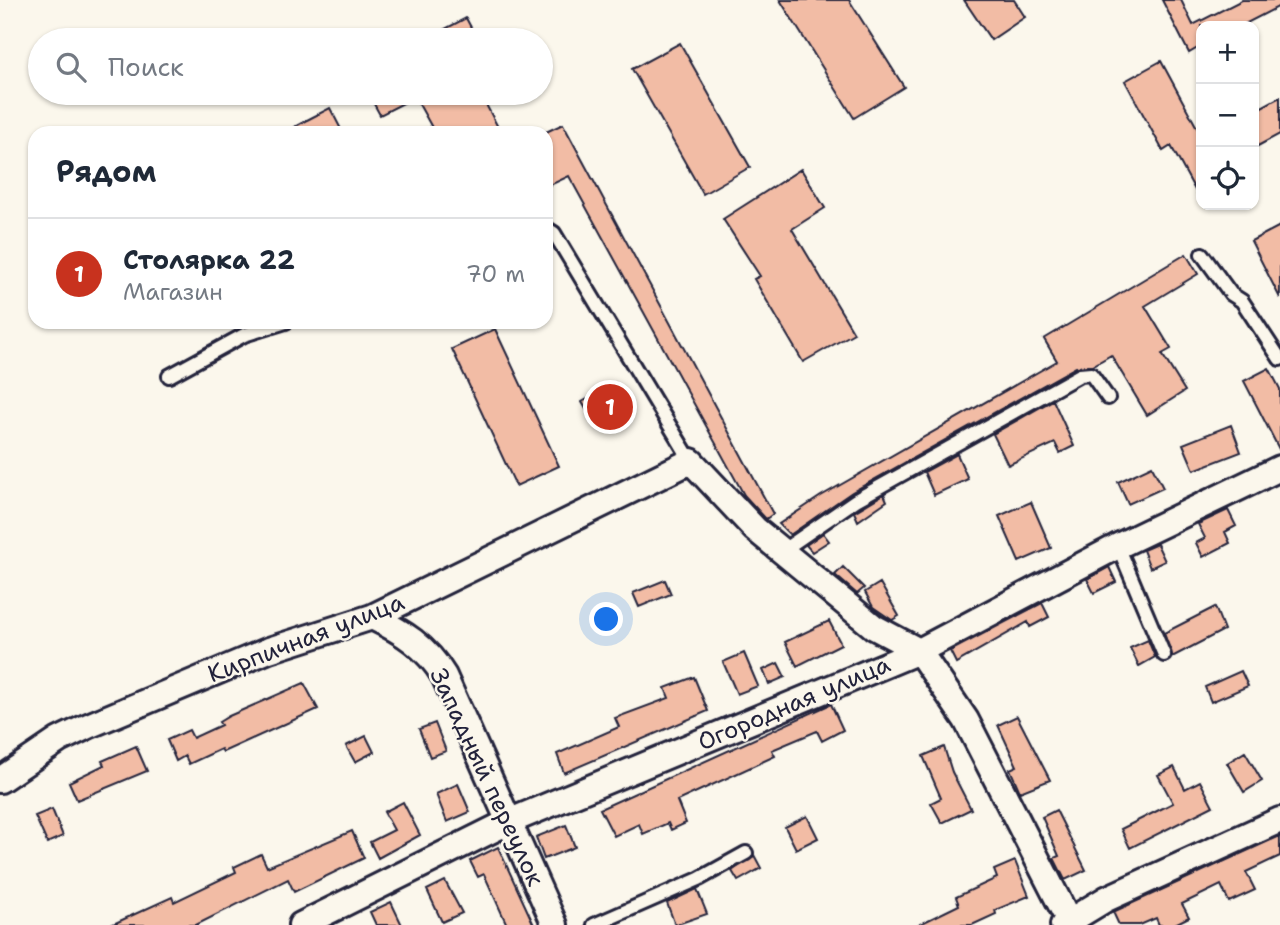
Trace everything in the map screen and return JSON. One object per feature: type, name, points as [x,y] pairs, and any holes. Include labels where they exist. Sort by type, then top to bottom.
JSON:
[{"type":"street","points":[[691,461],[741,518],[874,627],[919,651],[967,720],[1068,924],[1106,899],[1280,820]]},
{"type":"street","name":"Кирпичная улица","points":[[0,780],[59,740],[88,726],[269,650],[372,617],[691,461]]},
{"type":"street","name":"Огородная улица","points":[[301,925],[508,822],[919,651],[1118,546],[1280,468]]},
{"type":"street","name":"Западный переулок","points":[[372,617],[405,633],[434,660],[444,676],[555,925]]},
{"type":"lane","points":[[553,232],[691,461]]},
{"type":"lane","points":[[1202,254],[1231,294],[1242,301],[1280,359]]},
{"type":"lane","points":[[169,376],[244,335],[263,329]]},
{"type":"lane","points":[[782,551],[856,500],[1080,375],[1091,373],[1096,377],[1108,398]]},
{"type":"lane","points":[[1118,546],[1164,655]]},
{"type":"lane","points":[[594,925],[699,879],[746,853]]},
{"type":"building","points":[[780,0],[849,0],[904,87],[854,118]]},
{"type":"building","points":[[964,0],[1014,0],[1025,17],[991,40]]},
{"type":"building","points":[[1162,0],[1181,0],[1193,25],[1196,23],[1196,49],[1189,53]]},
{"type":"building","points":[[1242,0],[1280,0],[1280,6],[1251,21],[1201,21]]},
{"type":"building","points":[[466,18],[471,28],[447,28]]},
{"type":"building","points":[[680,43],[750,167],[703,194],[632,69]]},
{"type":"building","points":[[1161,61],[1196,126],[1196,192],[1171,146],[1163,151],[1125,81]]},
{"type":"building","points":[[1280,97],[1280,134],[1259,145],[1259,108]]},
{"type":"building","points":[[375,105],[399,105],[380,115]]},
{"type":"building","points":[[419,105],[486,105],[497,126],[431,126]]},
{"type":"building","points":[[330,108],[339,126],[296,126]]},
{"type":"building","points":[[563,124],[773,514],[766,519],[744,495],[569,176],[553,184],[553,129]]},
{"type":"building","points":[[801,169],[825,208],[792,229],[854,333],[803,362],[754,279],[760,276],[723,219]]},
{"type":"building","points":[[1280,226],[1280,298],[1251,241]]},
{"type":"building","points":[[1186,254],[1198,274],[1145,306],[1171,349],[1162,354],[1185,391],[1147,415],[1111,355],[1092,366],[1076,367],[852,492],[790,535],[779,524],[821,496],[1057,361],[1044,339]]},
{"type":"building","points":[[495,329],[559,466],[516,486],[452,349]]},
{"type":"building","points":[[1269,368],[1280,389],[1280,451],[1244,381]]},
{"type":"building","points":[[615,383],[626,402],[593,421],[582,402]]},
{"type":"building","points":[[1053,400],[1074,446],[1060,453],[1055,443],[1008,465],[993,434]]},
{"type":"building","points":[[1231,425],[1241,452],[1194,470],[1183,444]]},
{"type":"building","points":[[957,454],[968,479],[934,495],[924,472]]},
{"type":"building","points":[[1152,466],[1163,488],[1128,504],[1118,482]]},
{"type":"building","points":[[884,494],[887,501],[858,521],[854,512]]},
{"type":"building","points":[[1031,502],[1051,548],[1019,562],[999,516]]},
{"type":"building","points":[[1228,510],[1236,526],[1225,532],[1230,543],[1203,557],[1196,543],[1205,538],[1198,524]]},
{"type":"building","points":[[823,533],[829,541],[812,552],[806,545]]},
{"type":"building","points":[[1157,544],[1165,561],[1150,568],[1143,550]]},
{"type":"building","points":[[843,567],[864,588],[857,594],[835,575]]},
{"type":"building","points":[[1109,567],[1116,582],[1094,593],[1087,579]]},
{"type":"building","points":[[665,580],[671,594],[639,607],[633,593]]},
{"type":"building","points":[[880,583],[899,616],[892,620],[873,607],[865,592]]},
{"type":"building","points":[[1042,603],[1049,617],[1030,627],[1028,622],[956,663],[950,651]]},
{"type":"building","points":[[1215,607],[1224,630],[1172,657],[1164,633]]},
{"type":"building","points":[[829,621],[841,644],[797,666],[785,642]]},
{"type":"building","points":[[1148,640],[1155,657],[1139,666],[1130,648]]},
{"type":"building","points":[[744,653],[758,686],[737,694],[723,662]]},
{"type":"building","points":[[778,663],[785,677],[769,684],[763,670]]},
{"type":"building","points":[[1241,671],[1248,686],[1211,702],[1205,687]]},
{"type":"building","points":[[694,677],[708,711],[564,773],[557,754],[619,727],[615,718],[669,698],[665,688]]},
{"type":"building","points":[[304,683],[318,709],[223,752],[221,749],[189,764],[185,756],[176,761],[167,740],[189,730],[193,738],[221,725],[219,722],[229,716]]},
{"type":"building","points":[[831,704],[843,730],[822,741],[817,731],[772,750],[775,756],[677,801],[686,823],[671,830],[668,823],[643,834],[639,824],[614,836],[600,809]]},
{"type":"building","points":[[1017,716],[1050,780],[1020,792],[1010,769],[1017,766],[998,725]]},
{"type":"building","points":[[435,723],[446,751],[430,757],[419,729]]},
{"type":"building","points":[[366,736],[374,752],[355,762],[346,746]]},
{"type":"building","points":[[136,746],[147,771],[77,800],[69,782],[104,765],[102,761]]},
{"type":"building","points":[[944,747],[952,772],[971,809],[942,823],[931,803],[941,798],[923,756]]},
{"type":"building","points":[[1245,752],[1262,781],[1244,792],[1227,763]]},
{"type":"building","points":[[1174,767],[1185,789],[1200,781],[1213,806],[1130,848],[1121,829],[1173,803],[1158,775]]},
{"type":"building","points":[[458,784],[470,812],[447,822],[436,794]]},
{"type":"building","points":[[403,802],[420,835],[378,858],[370,842],[394,830],[384,812]]},
{"type":"building","points":[[52,809],[63,836],[47,843],[35,816]]},
{"type":"building","points":[[1056,810],[1086,870],[1065,880],[1054,858],[1059,856],[1042,817]]},
{"type":"building","points":[[807,816],[818,838],[796,849],[785,827]]},
{"type":"building","points":[[566,825],[575,847],[544,859],[536,837]]},
{"type":"building","points":[[352,831],[364,858],[294,892],[288,879],[196,925],[111,925],[172,897],[174,902],[236,872],[234,867],[261,854],[267,867]]},
{"type":"building","points":[[1280,836],[1280,856],[1246,872],[1255,890],[1229,902],[1221,885],[1182,904],[1189,917],[1173,925],[1159,925],[1156,918],[1140,925],[1119,925],[1113,912]]},
{"type":"building","points":[[498,847],[534,925],[507,925],[484,874],[478,877],[470,861]]},
{"type":"building","points":[[754,855],[761,868],[738,881],[732,871]]},
{"type":"building","points":[[1015,861],[1029,896],[995,910],[996,914],[972,925],[918,925],[959,905],[956,897],[997,878],[994,870]]},
{"type":"building","points":[[445,881],[462,913],[442,922],[427,890]]},
{"type":"building","points":[[697,889],[707,914],[675,925],[667,903]]},
{"type":"building","points":[[391,902],[402,925],[376,925],[370,912]]},
{"type":"place","name":"Столярка 22","points":[[610,407]]}]
